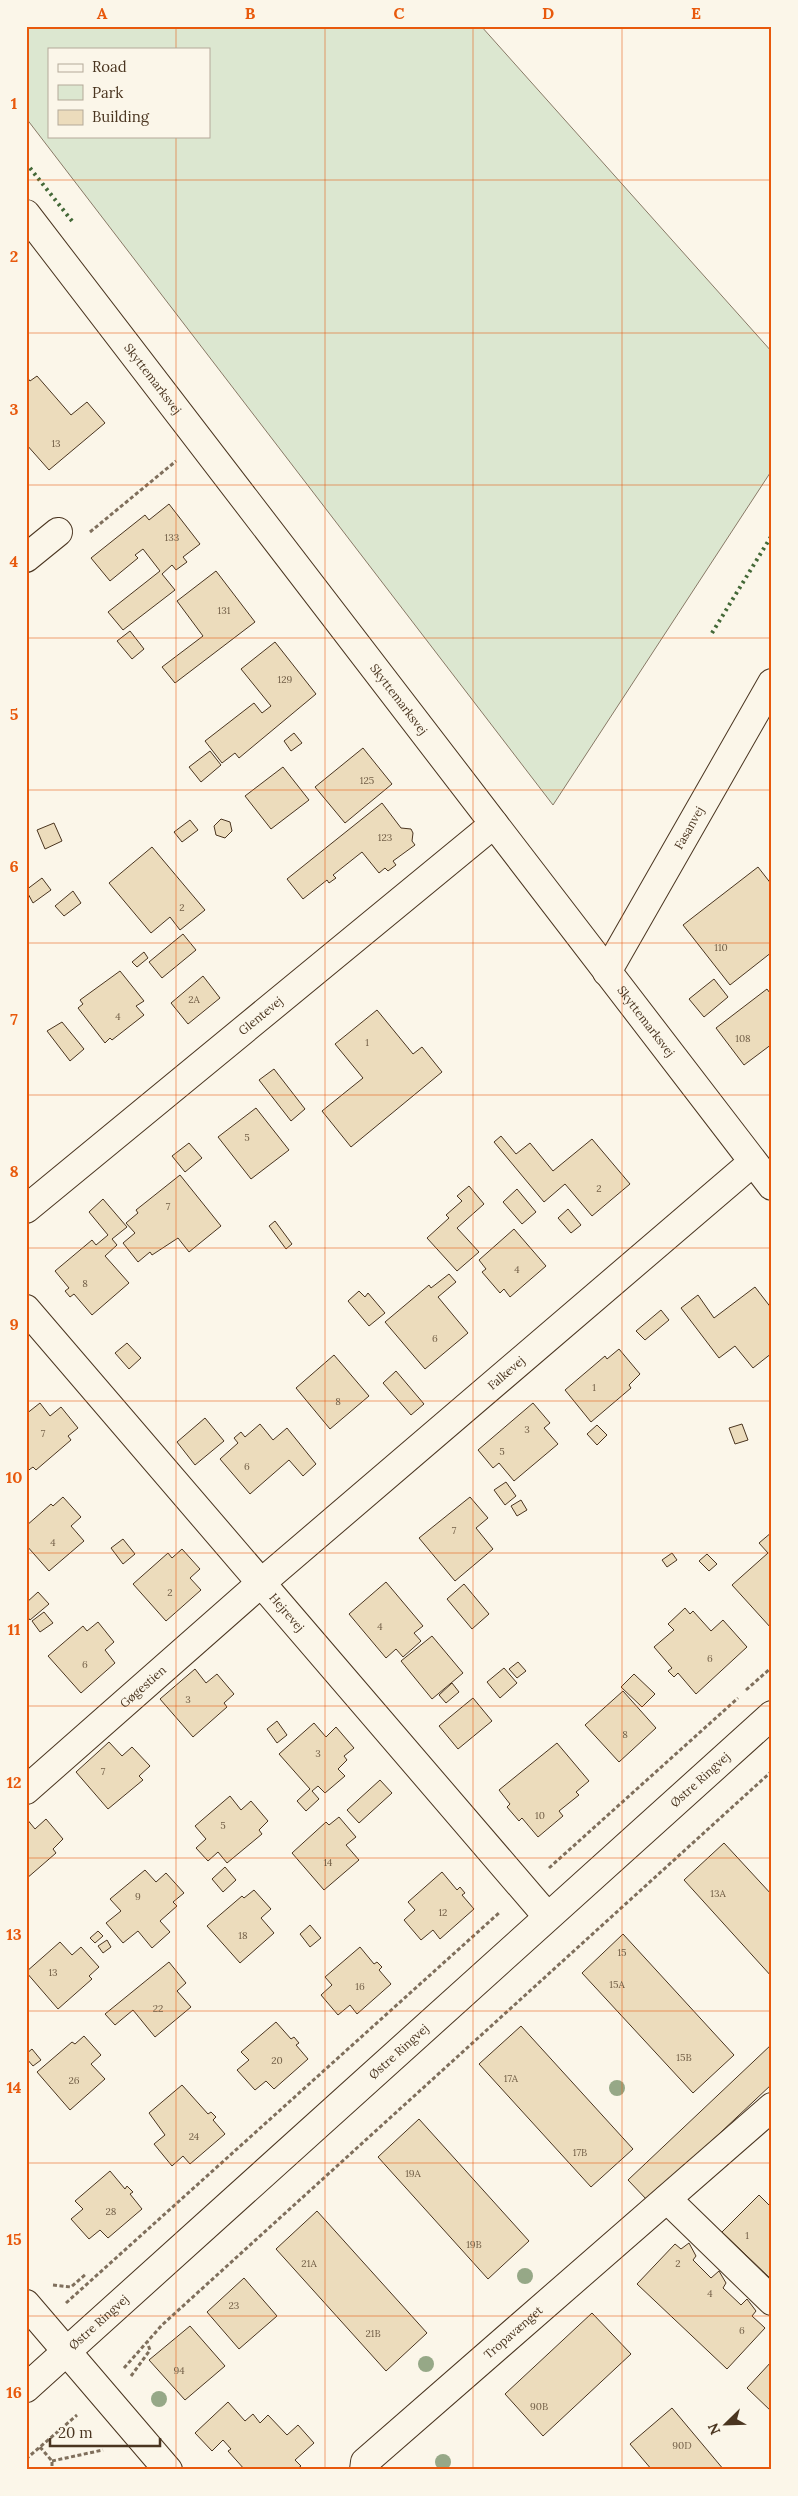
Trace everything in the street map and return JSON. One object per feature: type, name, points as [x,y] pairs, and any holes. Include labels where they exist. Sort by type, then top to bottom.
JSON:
[{"type":"street","name":"Skyttemarksvej","points":[[26,214],[772,1186]]},
{"type":"street","points":[[26,558],[58,532]]},
{"type":"street","name":"Fasanvej","points":[[607,972],[772,683]]},
{"type":"street","name":"Glentevej","points":[[26,1209],[494,824]]},
{"type":"street","name":"Falkevej","points":[[261,1583],[753,1162]]},
{"type":"street","name":"Hejrevej","points":[[26,1309],[547,1916]]},
{"type":"street","name":"Gøgestien","points":[[26,1790],[261,1583]]},
{"type":"street","name":"Østre Ringvej","points":[[26,2388],[772,1715]]},
{"type":"street","name":"Tropavænget","points":[[364,2470],[365,2462],[772,2107]]},
{"type":"street","points":[[667,2199],[772,2301]]},
{"type":"street","points":[[34,2314],[66,2352],[113,2388],[168,2470]]},
{"type":"path","points":[[58,532],[81,539],[200,441]]},
{"type":"path","points":[[34,2314],[524,1890],[772,1667]]},
{"type":"path","points":[[113,2388],[162,2325],[772,1771]]},
{"type":"path","points":[[50,2284],[71,2287],[86,2274]]},
{"type":"path","points":[[26,2459],[113,2388],[150,2350],[147,2342]]},
{"type":"path","points":[[40,2447],[52,2461],[52,2470]]},
{"type":"path","points":[[52,2461],[103,2450]]},
{"type":"green space","points":[[26,26],[481,26],[772,352],[772,470],[553,805],[26,118]]},
{"type":"building","points":[[26,376],[30,381],[37,376],[71,415],[87,402],[105,423],[49,470],[26,444]]},
{"type":"building","points":[[169,504],[200,544],[183,557],[187,562],[176,570],[172,565],[162,574],[175,590],[123,630],[108,612],[160,571],[143,549],[135,555],[138,558],[110,581],[91,558],[145,515],[149,520]]},
{"type":"building","points":[[216,571],[255,622],[175,683],[162,667],[203,636],[177,601]]},
{"type":"building","points":[[130,631],[144,649],[132,659],[117,641]]},
{"type":"building","points":[[275,642],[316,694],[239,758],[235,753],[222,763],[205,741],[254,703],[262,713],[271,706],[241,669]]},
{"type":"building","points":[[294,733],[302,743],[291,751],[284,741]]},
{"type":"building","points":[[363,748],[392,784],[345,823],[315,787]]},
{"type":"building","points":[[210,751],[221,765],[201,782],[189,767]]},
{"type":"building","points":[[283,767],[309,800],[271,829],[245,796]]},
{"type":"building","points":[[382,803],[401,828],[411,829],[413,833],[412,841],[415,845],[393,861],[396,865],[388,871],[385,868],[379,873],[362,852],[333,875],[336,878],[329,883],[327,880],[303,899],[287,879]]},
{"type":"building","points":[[221,819],[230,822],[232,831],[225,838],[216,835],[214,826]]},
{"type":"building","points":[[190,820],[198,830],[182,842],[174,832]]},
{"type":"building","points":[[54,823],[62,841],[45,849],[37,830]]},
{"type":"building","points":[[152,847],[205,910],[180,930],[170,917],[151,933],[109,883]]},
{"type":"building","points":[[758,867],[772,885],[772,952],[730,985],[683,925]]},
{"type":"building","points":[[42,878],[51,890],[33,903],[26,890]]},
{"type":"building","points":[[73,891],[81,903],[64,916],[55,906]]},
{"type":"building","points":[[183,934],[196,950],[162,978],[149,962]]},
{"type":"building","points":[[144,952],[148,958],[137,967],[132,962]]},
{"type":"building","points":[[120,971],[144,1001],[136,1006],[144,1015],[112,1040],[110,1038],[105,1043],[78,1008],[83,1004],[80,1000]]},
{"type":"building","points":[[203,976],[220,998],[188,1024],[171,1003]]},
{"type":"building","points":[[714,979],[728,997],[704,1017],[689,999]]},
{"type":"building","points":[[767,989],[772,996],[772,1044],[744,1065],[716,1028]]},
{"type":"building","points":[[377,1010],[413,1054],[422,1047],[442,1072],[351,1147],[322,1111],[363,1078],[335,1044]]},
{"type":"building","points":[[62,1022],[84,1049],[70,1061],[47,1031]]},
{"type":"building","points":[[274,1069],[305,1109],[291,1121],[259,1080]]},
{"type":"building","points":[[256,1108],[289,1150],[251,1179],[218,1137]]},
{"type":"building","points":[[501,1136],[516,1154],[530,1143],[553,1171],[592,1139],[630,1184],[592,1216],[565,1184],[544,1202],[494,1142]]},
{"type":"building","points":[[189,1143],[202,1158],[185,1172],[172,1156]]},
{"type":"building","points":[[180,1175],[221,1226],[189,1252],[178,1238],[152,1255],[150,1252],[138,1262],[123,1243],[135,1233],[126,1223],[138,1213],[136,1210]]},
{"type":"building","points":[[469,1186],[484,1204],[457,1228],[479,1252],[457,1271],[427,1238],[449,1218],[446,1215],[462,1201],[457,1196]]},
{"type":"building","points":[[517,1189],[536,1212],[522,1224],[503,1202]]},
{"type":"building","points":[[103,1199],[127,1227],[112,1239],[117,1245],[105,1256],[129,1283],[92,1315],[74,1294],[70,1297],[65,1291],[69,1288],[55,1271],[92,1240],[96,1245],[108,1235],[89,1212]]},
{"type":"building","points":[[568,1209],[581,1225],[571,1233],[558,1218]]},
{"type":"building","points":[[275,1221],[292,1244],[286,1249],[269,1226]]},
{"type":"building","points":[[514,1229],[546,1266],[510,1297],[504,1289],[500,1293],[482,1272],[486,1269],[479,1260]]},
{"type":"building","points":[[449,1274],[456,1282],[438,1297],[468,1333],[425,1369],[385,1322],[429,1285],[431,1288]]},
{"type":"building","points":[[755,1287],[772,1309],[772,1353],[753,1368],[735,1346],[719,1358],[681,1308],[698,1295],[714,1318]]},
{"type":"building","points":[[359,1291],[365,1297],[368,1293],[385,1313],[369,1326],[348,1301]]},
{"type":"building","points":[[661,1310],[669,1320],[645,1340],[636,1331]]},
{"type":"building","points":[[127,1343],[141,1358],[129,1369],[115,1353]]},
{"type":"building","points":[[619,1349],[640,1374],[629,1385],[631,1388],[591,1422],[565,1390],[605,1356],[607,1359]]},
{"type":"building","points":[[334,1355],[369,1396],[330,1429],[296,1388]]},
{"type":"building","points":[[396,1371],[424,1404],[411,1415],[383,1383]]},
{"type":"building","points":[[40,1403],[50,1416],[61,1407],[78,1428],[68,1436],[71,1440],[36,1470],[33,1467],[26,1472],[26,1414]]},
{"type":"building","points":[[533,1403],[550,1423],[544,1428],[558,1444],[514,1481],[499,1463],[493,1468],[478,1450]]},
{"type":"building","points":[[205,1418],[224,1441],[195,1465],[177,1442]]},
{"type":"building","points":[[260,1424],[273,1440],[287,1428],[316,1464],[303,1476],[289,1460],[250,1494],[220,1459],[238,1443],[234,1438],[241,1432],[245,1437]]},
{"type":"building","points":[[742,1424],[748,1440],[735,1444],[729,1428]]},
{"type":"building","points":[[597,1425],[607,1435],[597,1445],[587,1434]]},
{"type":"building","points":[[506,1482],[516,1496],[505,1505],[494,1490]]},
{"type":"building","points":[[63,1497],[81,1517],[71,1526],[84,1541],[49,1571],[26,1545],[26,1526],[51,1504],[53,1506]]},
{"type":"building","points":[[470,1497],[488,1518],[476,1528],[493,1549],[455,1581],[419,1538]]},
{"type":"building","points":[[521,1500],[527,1510],[517,1516],[511,1506]]},
{"type":"building","points":[[772,1532],[771,1628],[732,1585],[768,1553],[759,1543]]},
{"type":"building","points":[[123,1539],[135,1554],[123,1564],[111,1548]]},
{"type":"building","points":[[182,1549],[200,1569],[190,1578],[201,1590],[166,1621],[133,1584],[168,1553],[172,1558]]},
{"type":"building","points":[[672,1553],[677,1560],[667,1567],[662,1560]]},
{"type":"building","points":[[707,1554],[717,1564],[709,1571],[699,1561]]},
{"type":"building","points":[[386,1582],[423,1626],[414,1633],[421,1641],[403,1657],[396,1649],[386,1658],[349,1614]]},
{"type":"building","points":[[464,1584],[489,1614],[472,1629],[447,1599]]},
{"type":"building","points":[[38,1592],[49,1604],[30,1620],[26,1615],[26,1603]]},
{"type":"building","points":[[685,1608],[690,1614],[693,1611],[711,1631],[723,1620],[747,1647],[696,1694],[678,1673],[674,1677],[668,1671],[672,1668],[654,1647],[674,1630],[668,1624]]},
{"type":"building","points":[[44,1612],[53,1623],[40,1632],[32,1621]]},
{"type":"building","points":[[98,1622],[114,1642],[105,1650],[115,1663],[81,1693],[48,1656],[83,1626],[87,1631]]},
{"type":"building","points":[[432,1636],[463,1673],[432,1699],[401,1661]]},
{"type":"building","points":[[518,1662],[526,1671],[517,1678],[509,1669]]},
{"type":"building","points":[[504,1668],[517,1683],[500,1698],[487,1682]]},
{"type":"building","points":[[195,1669],[206,1683],[217,1674],[234,1694],[224,1703],[227,1707],[193,1737],[160,1699]]},
{"type":"building","points":[[634,1674],[655,1694],[642,1707],[621,1687]]},
{"type":"building","points":[[452,1683],[459,1692],[446,1703],[439,1695]]},
{"type":"building","points":[[623,1691],[656,1728],[619,1762],[585,1725]]},
{"type":"building","points":[[473,1698],[492,1721],[458,1749],[439,1726]]},
{"type":"building","points":[[277,1721],[287,1735],[277,1743],[267,1729]]},
{"type":"building","points":[[314,1723],[326,1737],[336,1727],[354,1748],[344,1756],[347,1760],[338,1769],[345,1776],[325,1793],[318,1786],[312,1791],[319,1799],[306,1811],[297,1801],[310,1789],[279,1754]]},
{"type":"building","points":[[109,1742],[122,1756],[132,1747],[150,1766],[139,1776],[143,1780],[108,1809],[76,1772]]},
{"type":"building","points":[[557,1743],[589,1781],[576,1792],[579,1795],[559,1811],[563,1816],[538,1837],[522,1818],[519,1821],[507,1807],[510,1804],[499,1790]]},
{"type":"building","points":[[380,1780],[392,1793],[359,1823],[347,1810]]},
{"type":"building","points":[[230,1796],[241,1810],[251,1801],[268,1821],[259,1830],[262,1834],[227,1863],[218,1852],[208,1861],[196,1848],[206,1839],[195,1826]]},
{"type":"building","points":[[339,1817],[356,1837],[346,1845],[359,1860],[324,1890],[292,1853],[326,1822],[329,1825]]},
{"type":"building","points":[[26,1818],[35,1829],[46,1819],[63,1839],[53,1849],[56,1853],[26,1879]]},
{"type":"building","points":[[724,1843],[772,1895],[772,1977],[684,1880]]},
{"type":"building","points":[[225,1867],[236,1880],[223,1892],[212,1879]]},
{"type":"building","points":[[145,1870],[156,1882],[166,1873],[184,1893],[173,1902],[177,1906],[160,1921],[170,1932],[152,1948],[138,1931],[123,1943],[106,1923],[121,1911],[110,1899]]},
{"type":"building","points":[[442,1872],[457,1890],[460,1887],[465,1893],[462,1895],[474,1909],[440,1939],[433,1930],[421,1940],[404,1920],[415,1910],[408,1902]]},
{"type":"building","points":[[254,1890],[271,1909],[261,1918],[274,1933],[240,1963],[207,1926],[242,1896],[244,1898]]},
{"type":"building","points":[[310,1925],[321,1938],[310,1947],[300,1934]]},
{"type":"building","points":[[98,1931],[103,1936],[95,1943],[90,1938]]},
{"type":"building","points":[[623,1934],[734,2055],[693,2093],[582,1973]]},
{"type":"building","points":[[107,1940],[111,1947],[103,1953],[98,1946]]},
{"type":"building","points":[[60,1942],[72,1955],[81,1947],[99,1967],[89,1976],[92,1979],[58,2009],[26,1972]]},
{"type":"building","points":[[360,1947],[374,1964],[377,1962],[382,1967],[379,1970],[391,1984],[357,2014],[350,2005],[338,2015],[321,1995],[332,1985],[325,1977]]},
{"type":"building","points":[[169,1962],[186,1983],[177,1991],[191,2007],[155,2037],[133,2010],[115,2025],[105,2014]]},
{"type":"building","points":[[276,2022],[291,2039],[294,2037],[299,2043],[296,2045],[308,2059],[274,2089],[266,2081],[255,2090],[237,2070],[249,2060],[241,2052]]},
{"type":"building","points":[[521,2026],[633,2149],[591,2187],[479,2064]]},
{"type":"building","points":[[84,2036],[101,2055],[91,2064],[105,2079],[70,2110],[37,2072],[72,2042],[75,2044]]},
{"type":"building","points":[[772,2044],[772,2084],[648,2201],[628,2180]]},
{"type":"building","points":[[32,2049],[41,2060],[33,2066],[26,2058],[26,2054]]},
{"type":"building","points":[[182,2085],[208,2114],[211,2112],[216,2117],[213,2120],[225,2134],[190,2164],[183,2156],[172,2166],[154,2144],[165,2135],[149,2113]]},
{"type":"building","points":[[419,2119],[529,2241],[488,2279],[378,2157]]},
{"type":"building","points":[[110,2171],[125,2189],[127,2186],[133,2192],[130,2194],[142,2209],[108,2238],[100,2230],[89,2239],[71,2219],[83,2209],[75,2201]]},
{"type":"building","points":[[759,2195],[772,2208],[772,2280],[722,2232]]},
{"type":"building","points":[[317,2211],[427,2333],[386,2371],[276,2249]]},
{"type":"building","points":[[689,2243],[696,2256],[693,2260],[711,2278],[719,2271],[726,2283],[723,2288],[741,2305],[747,2299],[756,2311],[752,2316],[765,2328],[727,2369],[637,2284],[675,2244],[681,2249]]},
{"type":"building","points":[[244,2278],[277,2316],[239,2349],[207,2312]]},
{"type":"building","points":[[592,2313],[631,2354],[543,2436],[505,2394]]},
{"type":"building","points":[[190,2326],[225,2366],[185,2400],[149,2360]]},
{"type":"building","points":[[772,2361],[772,2412],[747,2388]]},
{"type":"building","points":[[228,2402],[245,2421],[253,2414],[260,2423],[268,2415],[287,2435],[298,2425],[314,2443],[295,2460],[301,2466],[296,2470],[245,2470],[228,2451],[231,2449],[223,2440],[212,2451],[195,2433]]},
{"type":"building","points":[[672,2408],[724,2470],[652,2470],[630,2444]]},
{"type":"hedge","points":[[26,163],[72,221]]},
{"type":"hedge","points":[[712,633],[772,535]]}]
